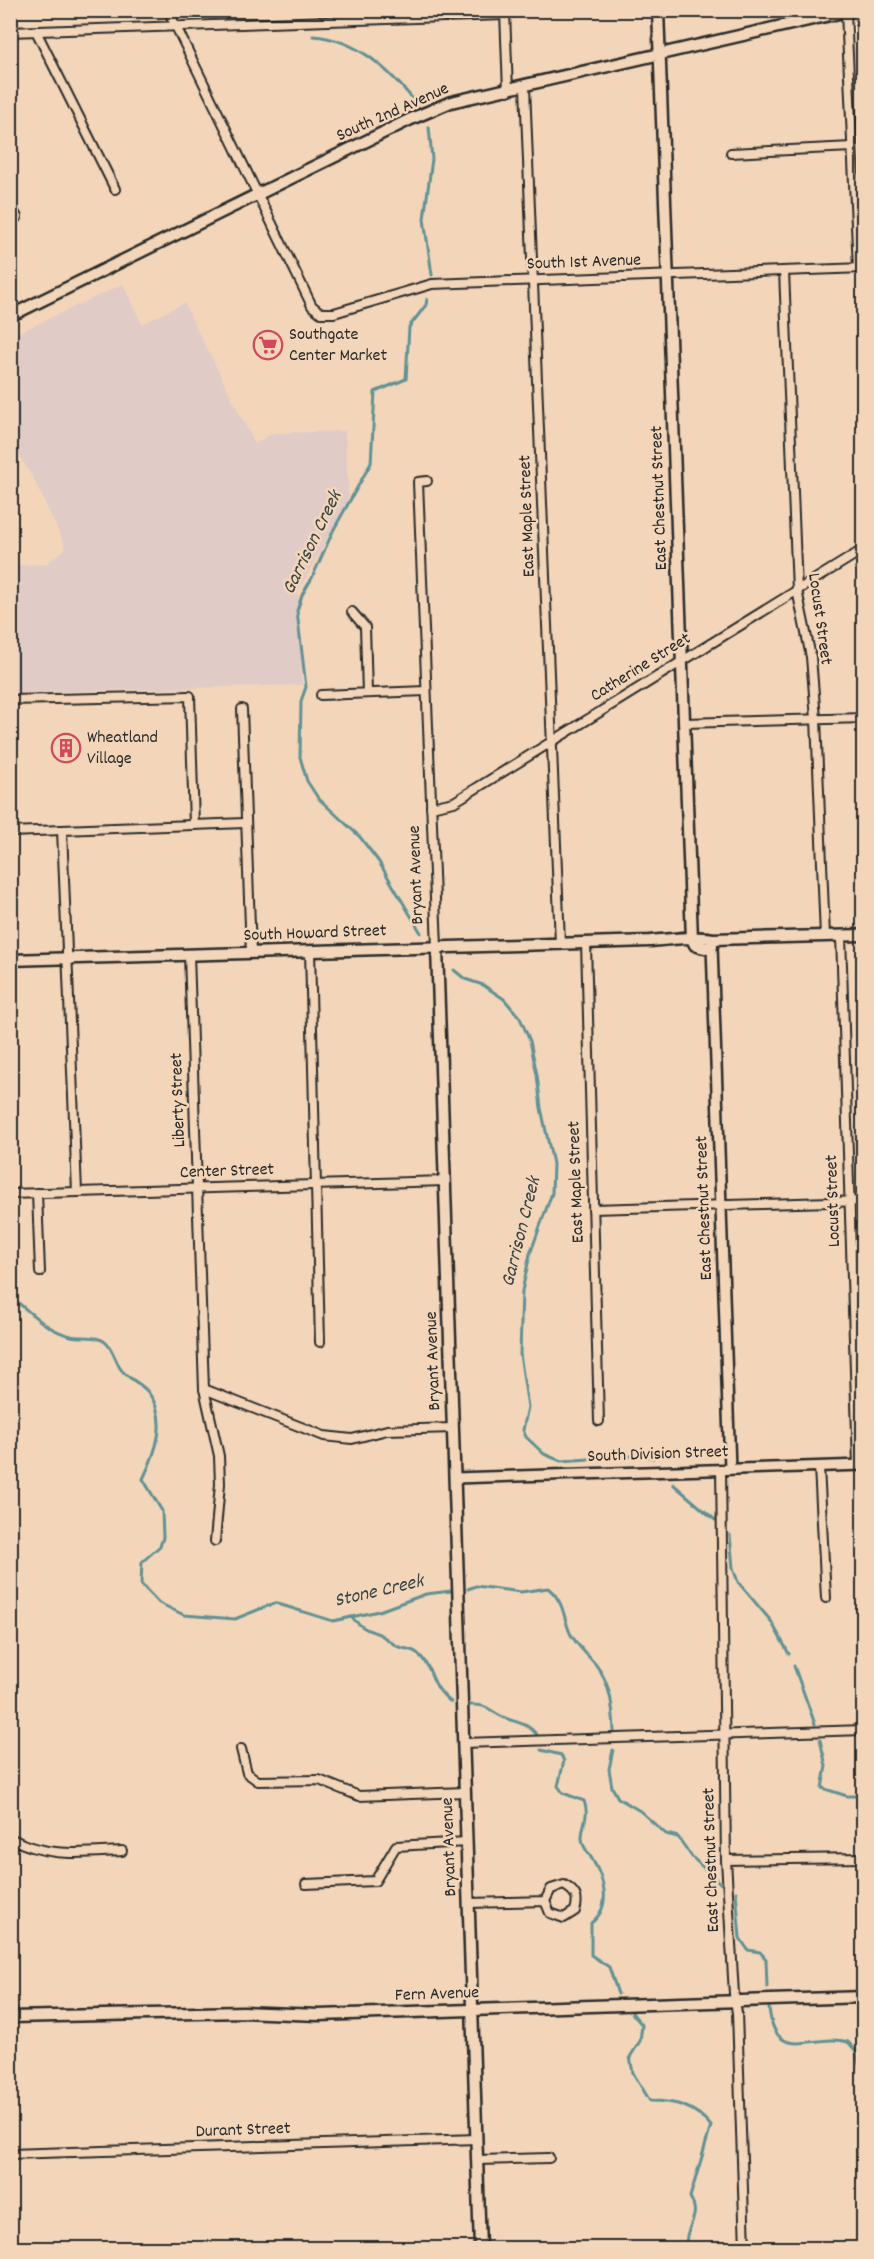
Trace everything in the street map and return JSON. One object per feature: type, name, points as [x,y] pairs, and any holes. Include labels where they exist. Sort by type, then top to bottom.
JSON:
[{"type":"main road","name":"East Chestnut Street","points":[[658,10],[692,939]]},
{"type":"main road","name":"South 2nd Avenue","points":[[10,316],[451,102],[508,91],[844,12]]},
{"type":"main road","points":[[692,939],[695,945],[706,949],[712,943],[729,938],[864,934]]},
{"type":"main road","name":"South Howard Street","points":[[10,960],[692,939]]},
{"type":"main road","name":"Bryant Avenue","points":[[437,947],[480,2248]]},
{"type":"main road","name":"Fern Avenue","points":[[10,2017],[243,2012],[319,2015],[864,1997]]},
{"type":"street","points":[[168,10],[259,194]]},
{"type":"street","points":[[844,12],[861,268]]},
{"type":"street","points":[[10,32],[505,13],[508,91]]},
{"type":"street","points":[[36,31],[115,189]]},
{"type":"street","name":"East Maple Street","points":[[525,87],[561,943]]},
{"type":"street","points":[[731,153],[852,147]]},
{"type":"street","name":"South 1st Avenue","points":[[259,194],[312,306],[321,313],[334,314],[432,284],[861,268]]},
{"type":"street","points":[[10,206],[14,218]]},
{"type":"street","name":"Locust Street","points":[[784,271],[797,590],[811,657],[816,719],[825,936]]},
{"type":"street","name":"Bryant Avenue","points":[[427,481],[418,482],[437,947]]},
{"type":"street","name":"Catherine Street","points":[[431,807],[454,802],[682,659],[864,549]]},
{"type":"street","points":[[352,612],[365,627],[367,693]]},
{"type":"street","points":[[321,695],[426,691]]},
{"type":"street","points":[[10,700],[190,696],[194,825]]},
{"type":"street","points":[[242,709],[251,953]]},
{"type":"street","points":[[685,723],[864,718]]},
{"type":"street","points":[[10,832],[246,824]]},
{"type":"street","points":[[62,830],[77,1192]]},
{"type":"street","name":"Locust Street","points":[[841,935],[849,1202],[861,1465]]},
{"type":"street","name":"East Maple Street","points":[[586,943],[599,1421]]},
{"type":"street","name":"East Chestnut Street","points":[[712,943],[721,1206],[726,1469],[726,1860],[735,2000],[745,2248]]},
{"type":"street","points":[[310,951],[320,1342]]},
{"type":"street","name":"Liberty Street","points":[[189,955],[204,1389],[219,1456],[220,1484],[216,1541]]},
{"type":"street","name":"Center Street","points":[[10,1194],[445,1181]]},
{"type":"street","points":[[37,1193],[40,1272]]},
{"type":"street","points":[[593,1209],[864,1201]]},
{"type":"street","points":[[204,1389],[324,1436],[352,1439],[387,1430],[453,1428]]},
{"type":"street","name":"South Division Street","points":[[454,1478],[861,1465]]},
{"type":"street","points":[[819,1467],[826,1598]]},
{"type":"street","points":[[463,1743],[864,1730]]},
{"type":"street","points":[[241,1749],[247,1773],[258,1781],[319,1780],[359,1796],[465,1792]]},
{"type":"street","points":[[10,1838],[29,1848],[55,1854],[122,1851]]},
{"type":"street","points":[[306,1884],[375,1881],[396,1846],[467,1842]]},
{"type":"street","points":[[726,1860],[864,1858]]},
{"type":"street","points":[[564,1885],[574,1890],[578,1900],[575,1911],[564,1918],[550,1913],[545,1901],[550,1889],[564,1885]]},
{"type":"street","points":[[469,1904],[545,1901]]},
{"type":"street","name":"Durant Street","points":[[10,2154],[477,2139]]},
{"type":"street","points":[[477,2160],[549,2158]]},
{"type":"shaded area","points":[[123,284],[142,324],[184,303],[255,444],[273,433],[345,431],[349,499],[298,592],[302,685],[11,693],[11,565],[46,564],[66,548],[35,482],[11,441],[11,336]]},
{"type":"waterway","name":"Garrison Creek","points":[[313,36],[329,38],[359,50],[396,80],[417,104]]},
{"type":"waterway","name":"Garrison Creek","points":[[429,127],[432,159],[424,219],[432,275]]},
{"type":"waterway","name":"Garrison Creek","points":[[421,933],[379,862],[360,837],[318,798],[307,781],[300,757],[301,701],[306,687],[297,611],[302,595],[334,529],[371,463],[375,392],[406,379],[409,327],[426,305],[427,299]]},
{"type":"waterway","name":"Garrison Creek","points":[[454,970],[465,979],[483,985],[504,999],[520,1018],[530,1041],[553,1164],[552,1193],[530,1254],[522,1291],[520,1354],[528,1407],[523,1430],[526,1437],[544,1454],[561,1461],[645,1455],[653,1458]]},
{"type":"waterway","name":"Stone Creek","points":[[10,1296],[54,1330],[71,1336],[99,1339],[106,1343],[123,1372],[145,1389],[154,1402],[158,1413],[158,1436],[143,1479],[162,1511],[163,1538],[160,1546],[142,1562],[141,1584],[159,1603],[184,1615],[235,1619],[275,1603],[333,1621],[379,1611],[426,1594],[451,1591]]},
{"type":"waterway","name":"Garrison Creek","points":[[673,1484],[715,1520]]},
{"type":"waterway","name":"Garrison Creek","points":[[730,1535],[733,1568],[738,1582],[771,1621],[789,1654]]},
{"type":"waterway","name":"Stone Creek","points":[[468,1589],[476,1586],[521,1592],[548,1588],[560,1603],[573,1638],[596,1665],[605,1680],[612,1705],[614,1731]]},
{"type":"waterway","points":[[351,1617],[364,1628],[379,1634],[396,1646],[417,1653],[427,1664],[439,1689],[451,1702]]},
{"type":"waterway","name":"Garrison Creek","points":[[794,1666],[815,1724]]},
{"type":"waterway","points":[[470,1705],[486,1707],[500,1716],[526,1726],[537,1735]]},
{"type":"waterway","name":"Garrison Creek","points":[[820,1740],[826,1766],[822,1788],[847,1796],[864,1796]]},
{"type":"waterway","points":[[541,1750],[561,1755],[564,1761],[558,1786],[563,1793],[584,1801],[586,1806],[582,1841],[600,1876],[604,1893],[602,1909],[591,1923],[591,1955],[609,1967],[618,1994]]},
{"type":"waterway","name":"Stone Creek","points":[[613,1750],[609,1769],[612,1787],[618,1798],[640,1811],[666,1834],[678,1837],[692,1857],[721,1884]]},
{"type":"waterway","name":"Stone Creek","points":[[736,1892],[740,1938],[748,1950],[760,1952],[766,1959],[767,1987]]},
{"type":"waterway","name":"Stone Creek","points":[[769,2008],[773,2026],[779,2036],[788,2042],[835,2040],[848,2042],[856,2051],[864,2088]]},
{"type":"waterway","points":[[632,2013],[642,2025],[640,2041],[630,2057],[633,2073],[650,2101],[684,2106],[705,2119],[711,2126],[690,2197],[694,2217],[688,2233],[687,2248]]},
{"type":"waterway","points":[[653,2248],[662,2246],[669,2248]]},
{"type":"place","name":"Southgate Center Market","points":[[268,345]]},
{"type":"place","name":"Wheatland Village","points":[[66,748]]}]
